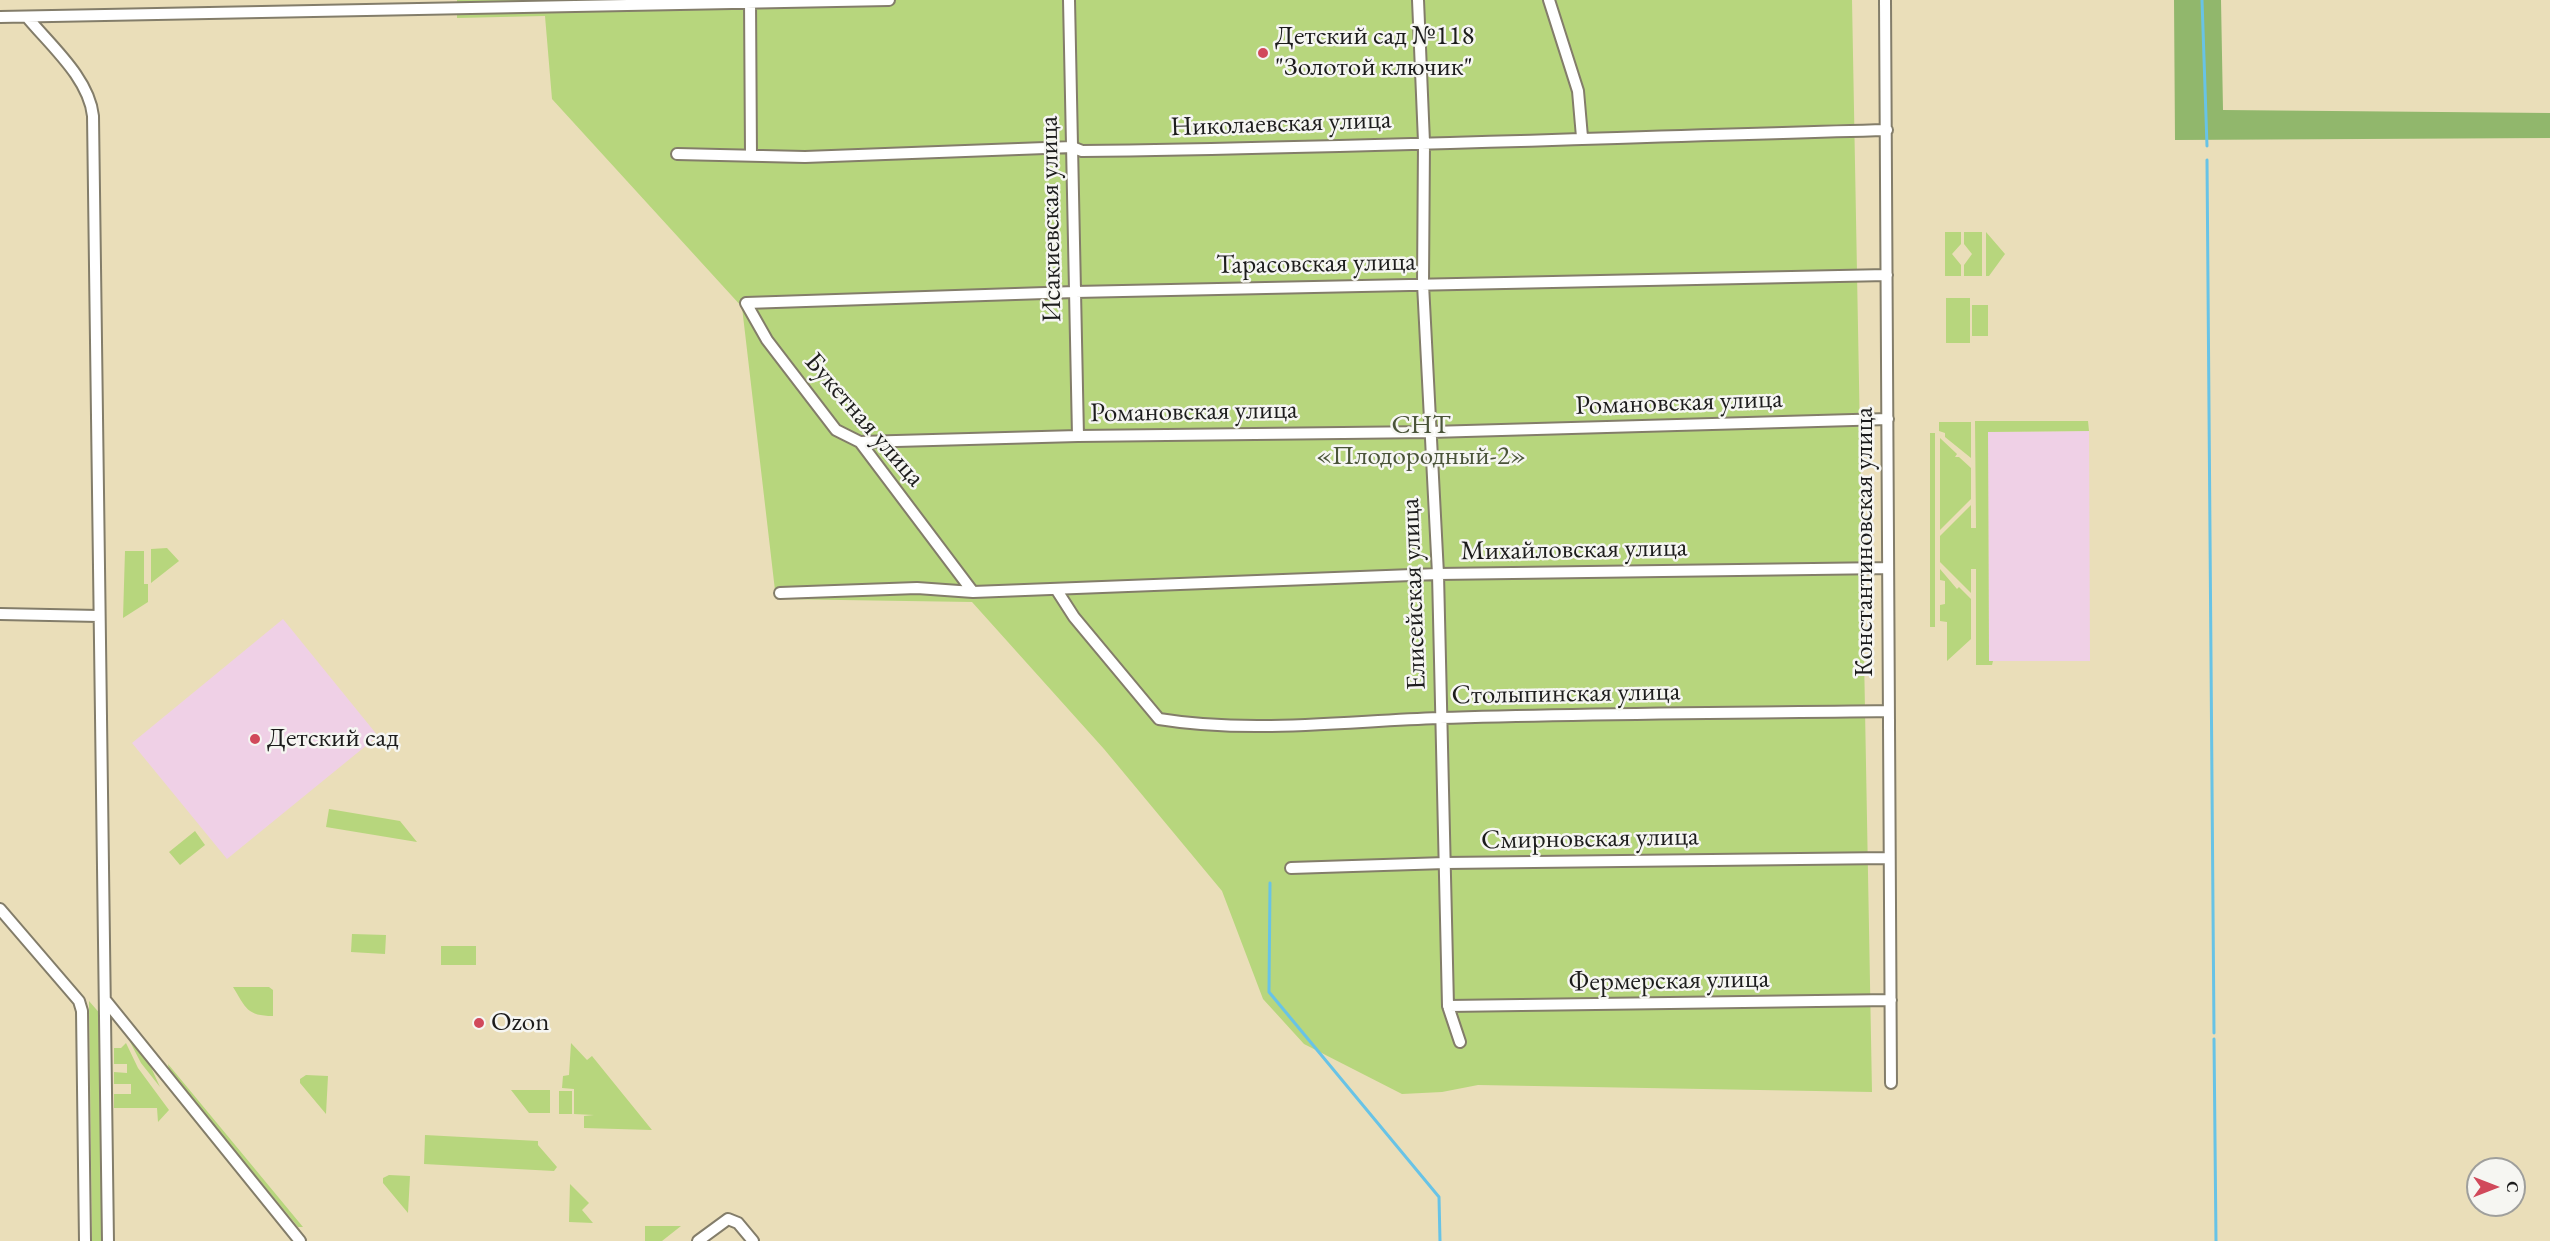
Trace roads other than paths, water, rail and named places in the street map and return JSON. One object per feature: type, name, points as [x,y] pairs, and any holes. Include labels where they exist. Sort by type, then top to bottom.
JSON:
[{"type":"street","points":[[0,17],[460,4],[889,0]]},
{"type":"street","name":"Исакиевская улица","points":[[1069,0],[1078,436]]},
{"type":"street","name":"Елисейская улица","points":[[1418,0],[1424,142],[1423,284],[1438,574],[1448,1006],[1460,1042]]},
{"type":"street","points":[[1549,0],[1578,91],[1582,137]]},
{"type":"street","name":"Константиновская улица","points":[[1885,0],[1891,1083]]},
{"type":"street","points":[[750,2],[751,154]]},
{"type":"street","points":[[27,16],[82,84],[92,105],[108,1241]]},
{"type":"street","name":"Николаевская улица","points":[[677,154],[805,157],[1072,147],[1082,151],[1312,148],[1582,137],[1887,130]]},
{"type":"street","name":"Тарасовская улица","points":[[746,303],[1075,292],[1887,275]]},
{"type":"street","name":"Букетная улица","points":[[746,303],[767,340],[836,430],[860,442],[973,592]]},
{"type":"street","name":"Романовская улица","points":[[860,442],[1078,436],[1431,432],[1888,419]]},
{"type":"street","name":"Михайловская улица","points":[[973,592],[1438,574],[1888,568]]},
{"type":"street","points":[[780,593],[917,588],[973,592]]},
{"type":"street","name":"Столыпинская улица","points":[[1056,589],[1074,617],[1159,719],[1191,724],[1302,724],[1441,718],[1888,711]]},
{"type":"street","points":[[4,614],[99,616]]},
{"type":"street","name":"Смирновская улица","points":[[1291,868],[1445,863],[1889,858]]},
{"type":"street","points":[[0,909],[79,1001],[82,1011],[86,1241]]},
{"type":"street","name":"Фермерская улица","points":[[1448,1006],[1891,1000]]},
{"type":"street","points":[[106,1001],[300,1241]]},
{"type":"street","points":[[698,1241],[728,1219],[738,1223],[753,1241]]},
{"type":"waterway","points":[[2202,0],[2207,146]]},
{"type":"waterway","points":[[2207,160],[2214,1033]]},
{"type":"waterway","points":[[1270,883],[1269,992],[1439,1197],[1440,1241]]},
{"type":"waterway","points":[[2214,1039],[2216,1241]]},
{"type":"place","name":"Детский сад №118 \"Золотой ключик\"","points":[[1263,53]]},
{"type":"place","name":"Детский сад","points":[[255,739]]},
{"type":"place","name":"Ozon","points":[[479,1023]]},
{"type":"park label","name":"СНТ «Плодородный-2»","points":[[1421,442]]}]
